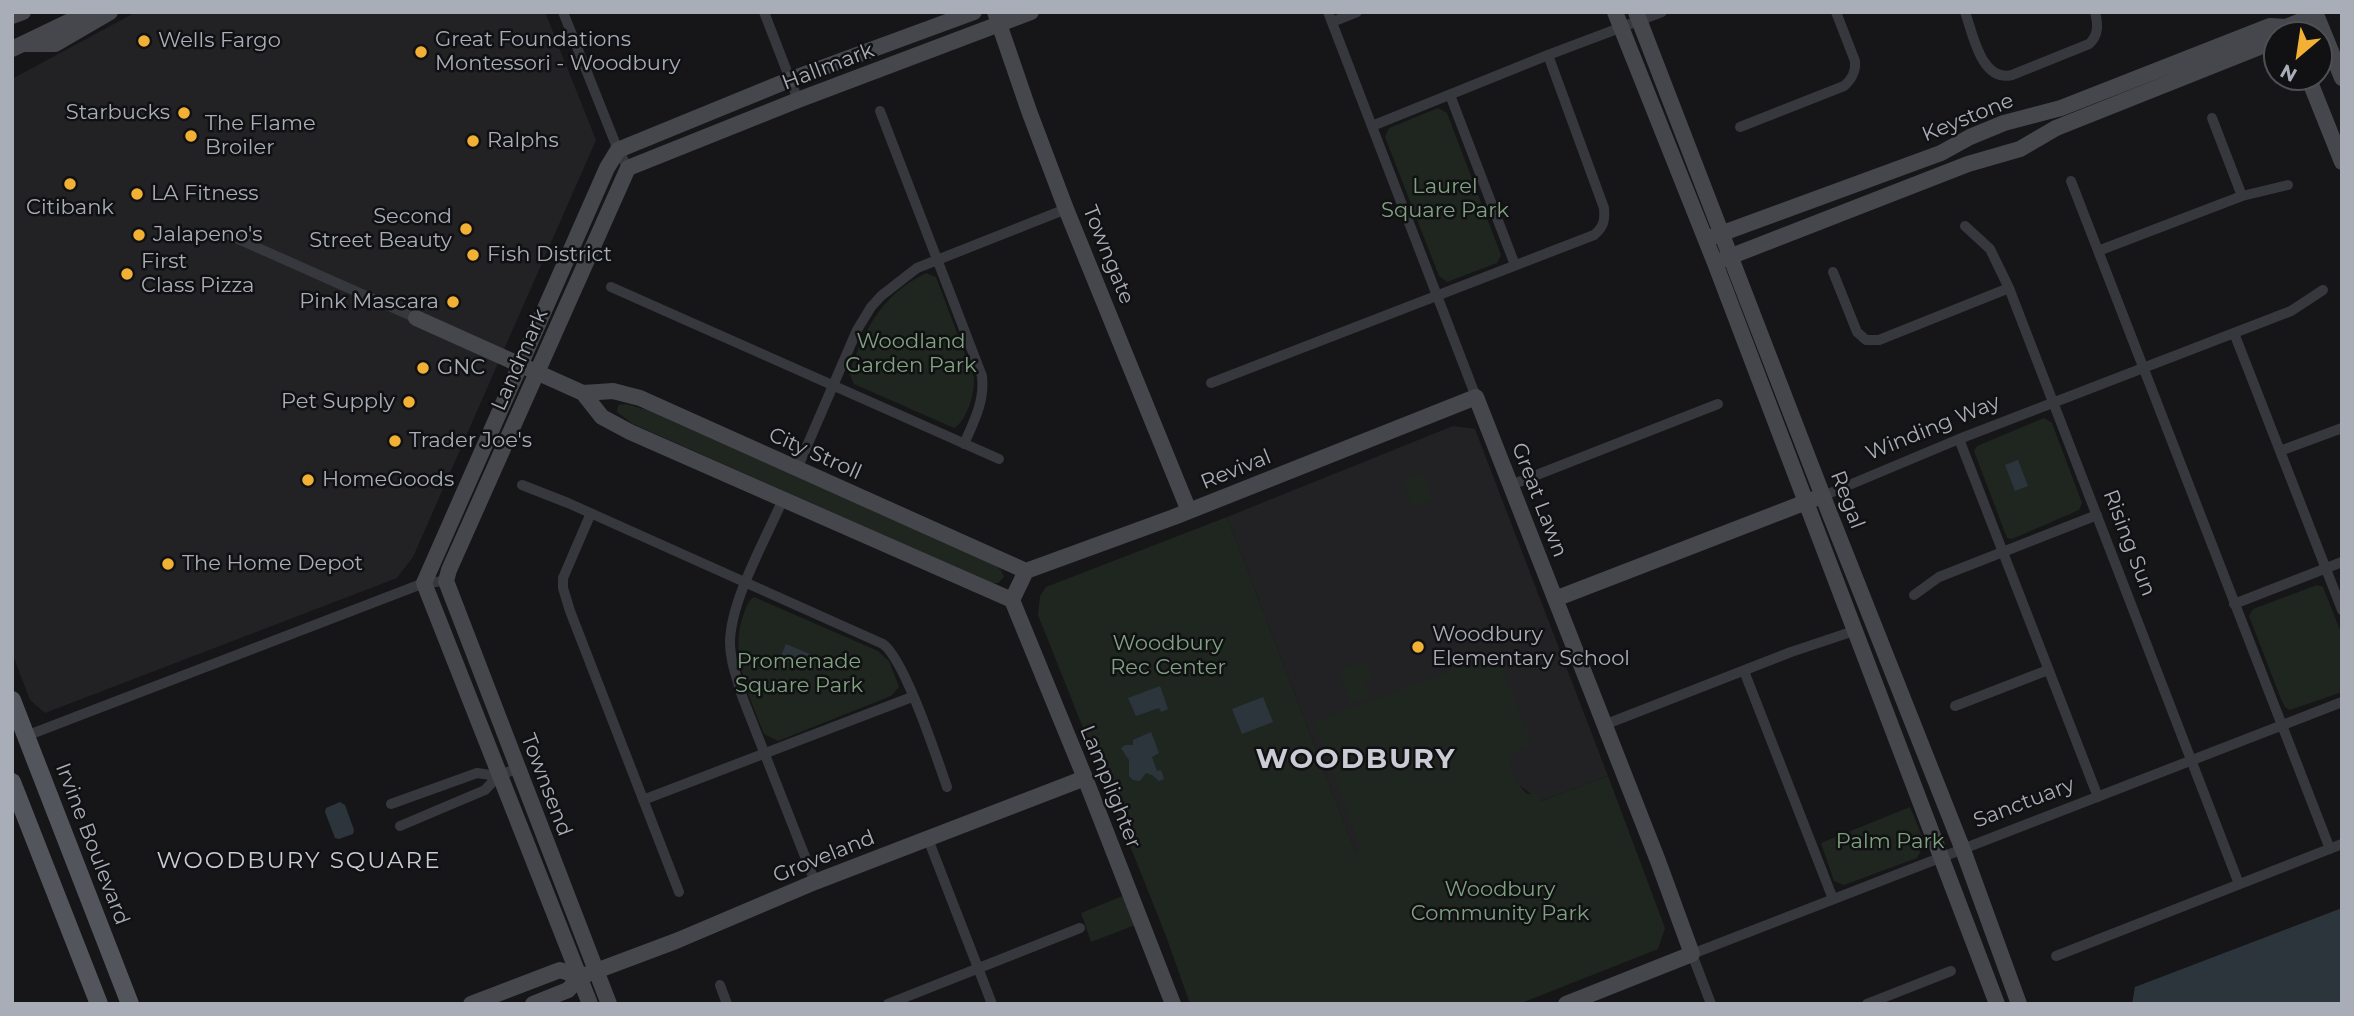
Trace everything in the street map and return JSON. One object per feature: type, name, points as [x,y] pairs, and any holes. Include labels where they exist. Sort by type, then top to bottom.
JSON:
[{"type":"main road","name":"Irvine Boulevard","points":[[12,700],[130,1004]]},
{"type":"main road","points":[[12,782],[99,1004]]},
{"type":"street","points":[[12,16],[23,12]]},
{"type":"street","points":[[18,46],[89,12]]},
{"type":"street","points":[[18,46],[55,44],[110,12]]},
{"type":"street","points":[[563,12],[618,150],[635,166]]},
{"type":"street","points":[[764,12],[798,100]]},
{"type":"street","name":"Hallmark","points":[[618,150],[789,80],[974,12]]},
{"type":"street","name":"Hallmark","points":[[635,166],[976,32],[997,19],[1031,12]]},
{"type":"street","points":[[1330,17],[1357,12]]},
{"type":"street","points":[[1372,126],[1548,55],[1618,20],[1661,12]]},
{"type":"street","points":[[1740,127],[1844,86],[1850,81],[1855,61],[1836,12]]},
{"type":"street","points":[[1965,12],[1986,65],[2001,76],[2035,66],[2093,41],[2097,29],[2095,12]]},
{"type":"street","points":[[2315,14],[2342,78]]},
{"type":"street","name":"Great Lawn","points":[[1330,17],[1711,1004]]},
{"type":"street","name":"Regal","points":[[1638,17],[1963,850],[2019,1004]]},
{"type":"street","name":"Towngate","points":[[997,19],[1066,209],[1189,511]]},
{"type":"street","name":"Regal","points":[[1618,20],[1715,262],[1997,1004]]},
{"type":"street","name":"Keystone","points":[[1706,239],[1941,153],[2004,123],[2061,108],[2263,29]]},
{"type":"street","name":"Keystone","points":[[1715,262],[1968,164],[2020,149],[2056,128],[2263,39]]},
{"type":"street","points":[[1211,383],[1594,235],[1604,224],[1604,208],[1548,55]]},
{"type":"street","points":[[2314,91],[2342,162]]},
{"type":"street","points":[[1450,95],[1515,265]]},
{"type":"street","points":[[880,111],[982,376],[982,401],[964,444]]},
{"type":"street","points":[[2212,118],[2242,196]]},
{"type":"street","name":"Landmark","points":[[424,583],[519,363],[607,168],[618,150]]},
{"type":"street","name":"Landmark","points":[[446,581],[538,372],[635,166]]},
{"type":"street","points":[[2071,181],[2330,849]]},
{"type":"street","points":[[2098,251],[2242,196],[2288,185]]},
{"type":"street","points":[[797,469],[857,330],[871,307],[904,276],[917,268],[1066,209]]},
{"type":"street","name":"Rising Sun","points":[[1965,226],[1990,249],[2009,288],[2239,884]]},
{"type":"street","name":"City Stroll","points":[[229,235],[583,393],[602,417],[783,499],[1019,586]]},
{"type":"street","points":[[1833,272],[1857,332],[1870,341],[1879,340],[2009,288]]},
{"type":"street","points":[[611,287],[999,459]]},
{"type":"street","name":"Winding Way","points":[[1555,599],[1806,503],[1959,439],[2234,333],[2291,310],[2323,290]]},
{"type":"street","points":[[2234,333],[2342,610]]},
{"type":"street","name":"City Stroll","points":[[583,393],[613,391],[640,398],[797,469],[1019,586]]},
{"type":"street","name":"Revival","points":[[1019,586],[1189,511],[1476,397]]},
{"type":"street","points":[[1511,485],[1718,404]]},
{"type":"street","points":[[2280,452],[2342,428]]},
{"type":"street","points":[[1959,439],[2098,797]]},
{"type":"street","points":[[522,485],[883,643],[898,663],[947,787]]},
{"type":"street","points":[[783,499],[736,608],[730,643],[733,666],[742,696],[815,882]]},
{"type":"street","points":[[591,513],[565,570],[563,588],[569,611],[679,892]]},
{"type":"street","points":[[1914,596],[1939,576],[2097,515]]},
{"type":"street","points":[[2234,604],[2342,562]]},
{"type":"street","points":[[26,736],[424,583],[446,581]]},
{"type":"street","name":"Townsend","points":[[446,581],[608,1004]]},
{"type":"street","name":"Townsend","points":[[424,583],[590,1004]]},
{"type":"street","name":"Lamplighter","points":[[1019,586],[1085,778],[1173,1004]]},
{"type":"street","points":[[1604,725],[1854,631]]},
{"type":"street","points":[[1955,706],[2048,670]]},
{"type":"street","points":[[1744,671],[1833,899]]},
{"type":"street","points":[[643,800],[912,697]]},
{"type":"street","name":"Sanctuary","points":[[1566,1004],[2342,702]]},
{"type":"street","points":[[400,826],[485,790],[498,776],[518,768]]},
{"type":"street","points":[[391,804],[477,773],[498,776]]},
{"type":"street","name":"Groveland","points":[[533,1004],[568,990],[580,977],[815,882],[1085,778]]},
{"type":"street","points":[[929,839],[992,1004]]},
{"type":"street","points":[[2056,956],[2342,844]]},
{"type":"street","points":[[888,1004],[1080,928]]},
{"type":"street","name":"Groveland","points":[[471,1004],[561,970],[580,977]]},
{"type":"street","points":[[1867,1004],[1951,971]]},
{"type":"street","points":[[720,985],[727,1004]]},
{"type":"shaded area","points":[[136,12],[545,12],[596,140],[413,557],[397,578],[45,713],[30,700],[12,653],[12,79]]},
{"type":"shaded area","name":"Woodbury Elementary School","points":[[1453,426],[1475,429],[1608,776],[1541,801],[1520,786],[1355,851],[1227,517]]},
{"type":"shaded area","points":[[2018,460],[2028,486],[2015,491],[2005,465]]},
{"type":"shaded area","points":[[786,644],[812,655],[806,670],[780,658]]},
{"type":"shaded area","points":[[1160,686],[1168,709],[1161,712],[1159,708],[1136,716],[1128,698]]},
{"type":"shaded area","points":[[1263,697],[1273,722],[1242,734],[1232,709]]},
{"type":"shaded area","points":[[1151,732],[1159,753],[1152,757],[1157,771],[1161,770],[1164,779],[1159,781],[1146,773],[1140,781],[1133,780],[1129,776],[1129,760],[1121,748],[1133,745],[1133,740]]},
{"type":"shaded area","points":[[340,802],[345,805],[354,830],[353,834],[339,839],[335,838],[325,812],[326,808]]},
{"type":"shaded area","points":[[2342,908],[2342,1004],[2132,1004],[2135,987]]},
{"type":"green space","name":"Laurel Square Park","points":[[1438,108],[1447,113],[1501,255],[1497,263],[1447,282],[1439,276],[1385,137],[1389,128]]},
{"type":"green space","name":"Woodland Garden Park","points":[[926,273],[936,277],[974,378],[969,406],[963,419],[954,428],[854,384],[849,373],[869,328],[886,303],[910,282]]},
{"type":"green space","points":[[626,404],[647,410],[993,564],[1001,570],[1004,577],[998,583],[992,583],[633,424],[617,412],[618,405]]},
{"type":"green space","points":[[2044,418],[2052,423],[2082,503],[2079,510],[2012,539],[2007,538],[1974,451],[1977,446]]},
{"type":"green space","points":[[1422,472],[1433,499],[1413,507],[1402,480]]},
{"type":"green space","points":[[1227,517],[1355,851],[1361,848],[1314,722],[1497,653],[1531,742],[1515,752],[1511,758],[1513,776],[1524,791],[1528,794],[1537,793],[1541,801],[1608,776],[1665,928],[1658,949],[1519,1004],[1190,1004],[1166,936],[1038,615],[1040,596],[1046,587]]},
{"type":"green space","points":[[2317,585],[2323,587],[2342,635],[2342,692],[2290,710],[2281,699],[2249,616],[2253,609]]},
{"type":"green space","name":"Promenade Square Park","points":[[754,597],[878,651],[889,661],[899,687],[891,696],[778,741],[764,734],[743,676],[738,646],[743,616],[748,603]]},
{"type":"green space","points":[[1365,660],[1373,680],[1365,684],[1370,697],[1351,704],[1338,670]]},
{"type":"green space","name":"Palm Park","points":[[1910,807],[1925,843],[1917,858],[1844,885],[1834,881],[1821,843]]},
{"type":"green space","points":[[1125,895],[1138,924],[1091,942],[1081,913]]},
{"type":"place","name":"Wells Fargo","points":[[144,41]]},
{"type":"place","name":"Great Foundations Montessori - Woodbury","points":[[421,52]]},
{"type":"place","name":"Starbucks","points":[[184,113]]},
{"type":"place","name":"The Flame Broiler","points":[[191,136]]},
{"type":"place","name":"Ralphs","points":[[473,141]]},
{"type":"place","name":"Citibank","points":[[70,184]]},
{"type":"place","name":"LA Fitness","points":[[137,194]]},
{"type":"place","name":"Second Street Beauty","points":[[466,229]]},
{"type":"place","name":"Jalapeno's","points":[[139,235]]},
{"type":"place","name":"Fish District","points":[[473,255]]},
{"type":"place","name":"First Class Pizza","points":[[127,274]]},
{"type":"place","name":"Pink Mascara","points":[[453,302]]},
{"type":"place","name":"GNC","points":[[423,368]]},
{"type":"place","name":"Pet Supply","points":[[409,402]]},
{"type":"place","name":"Trader Joe's","points":[[395,441]]},
{"type":"place","name":"HomeGoods","points":[[308,480]]},
{"type":"place","name":"The Home Depot","points":[[168,564]]},
{"type":"place","name":"Woodbury Elementary School","points":[[1418,647]]},
{"type":"district","name":"WOODBURY","points":[[1356,760]]},
{"type":"district","name":"WOODBURY SQUARE","points":[[299,861]]},
{"type":"park label","name":"Woodbury Rec Center","points":[[1168,656]]},
{"type":"park label","name":"Woodbury Community Park","points":[[1500,902]]}]
